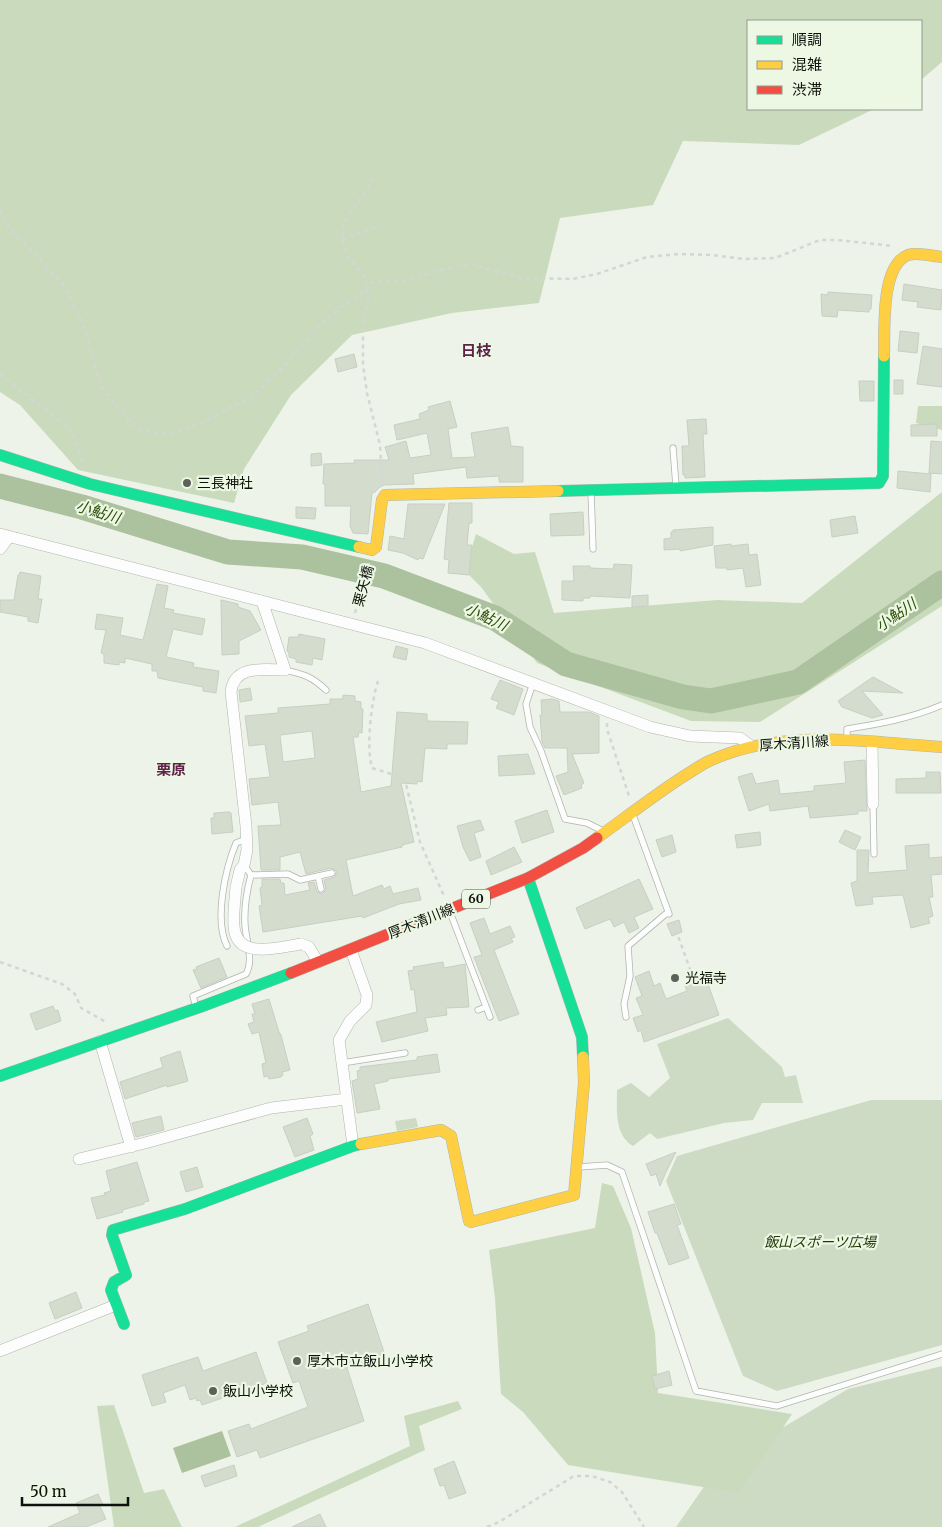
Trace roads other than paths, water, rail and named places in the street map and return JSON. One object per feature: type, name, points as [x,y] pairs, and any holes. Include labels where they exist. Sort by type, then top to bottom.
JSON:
[{"type":"street","points":[[0,455],[90,484],[372,550],[376,547],[382,500],[385,495],[879,483],[884,476],[886,300],[893,270],[902,258],[910,254],[942,257]]},
{"type":"street","points":[[0,549],[5,536],[425,643],[650,727],[690,736],[740,738],[751,746]]},
{"type":"street","points":[[262,601],[285,670],[251,670],[239,674],[232,682],[230,692],[248,870],[240,870],[236,887],[234,927],[237,939],[248,948],[255,949],[301,944],[309,947],[318,962]]},
{"type":"street","name":"厚木清川線","points":[[0,1076],[196,1008],[352,950],[528,878],[583,848],[705,763],[727,754],[751,746],[778,741],[820,739],[942,747]]},
{"type":"street","points":[[872,743],[873,804]]},
{"type":"street","points":[[124,1324],[111,1290],[114,1282],[126,1275],[112,1236],[113,1230],[185,1209],[353,1146],[442,1130],[451,1136],[468,1221],[471,1222],[574,1195],[584,1083],[582,1037],[528,878]]},
{"type":"street","points":[[352,950],[367,995],[366,1005],[350,1021],[338,1040],[353,1146]]},
{"type":"street","points":[[100,1041],[131,1147]]},
{"type":"street","points":[[79,1159],[131,1147],[271,1108],[347,1100]]},
{"type":"street","points":[[0,1351],[116,1305]]},
{"type":"lane","points":[[673,448],[676,488]]},
{"type":"lane","points":[[591,490],[593,549]]},
{"type":"lane","points":[[285,670],[303,674],[314,679],[326,690]]},
{"type":"lane","points":[[533,683],[526,704],[530,727],[541,751],[565,819],[586,823],[605,832]]},
{"type":"lane","points":[[847,741],[847,729],[886,723],[942,705]]},
{"type":"lane","points":[[873,804],[874,854]]},
{"type":"lane","points":[[626,1017],[624,1004],[630,976],[627,957],[628,946],[668,913],[632,813]]},
{"type":"lane","points":[[227,946],[224,939],[221,915],[229,860],[236,843],[246,839]]},
{"type":"lane","points":[[196,1008],[193,996],[246,974],[251,966],[245,924],[248,870],[288,874],[300,880],[332,873]]},
{"type":"lane","points":[[318,876],[321,889]]},
{"type":"lane","points":[[450,909],[490,1017]]},
{"type":"lane","points":[[478,1010],[486,1007]]},
{"type":"lane","points":[[342,1063],[405,1053]]},
{"type":"lane","points":[[577,1168],[606,1165],[622,1172],[696,1391],[777,1406],[942,1354]]},
{"type":"waterway","name":"小鮎川","points":[[0,486],[82,507],[228,552],[302,557],[384,576],[495,618],[566,664],[683,697],[711,701],[798,682],[942,583]]},
{"type":"place","name":"三長神社","points":[[187,483]]},
{"type":"place","name":"光福寺","points":[[675,978]]},
{"type":"place","name":"厚木市立飯山小学校","points":[[297,1361]]},
{"type":"place","name":"飯山小学校","points":[[213,1391]]},
{"type":"district","name":"日枝","points":[[476,351]]},
{"type":"district","name":"栗原","points":[[171,770]]},
{"type":"park label","name":"飯山スポーツ広場","points":[[820,1242]]}]
